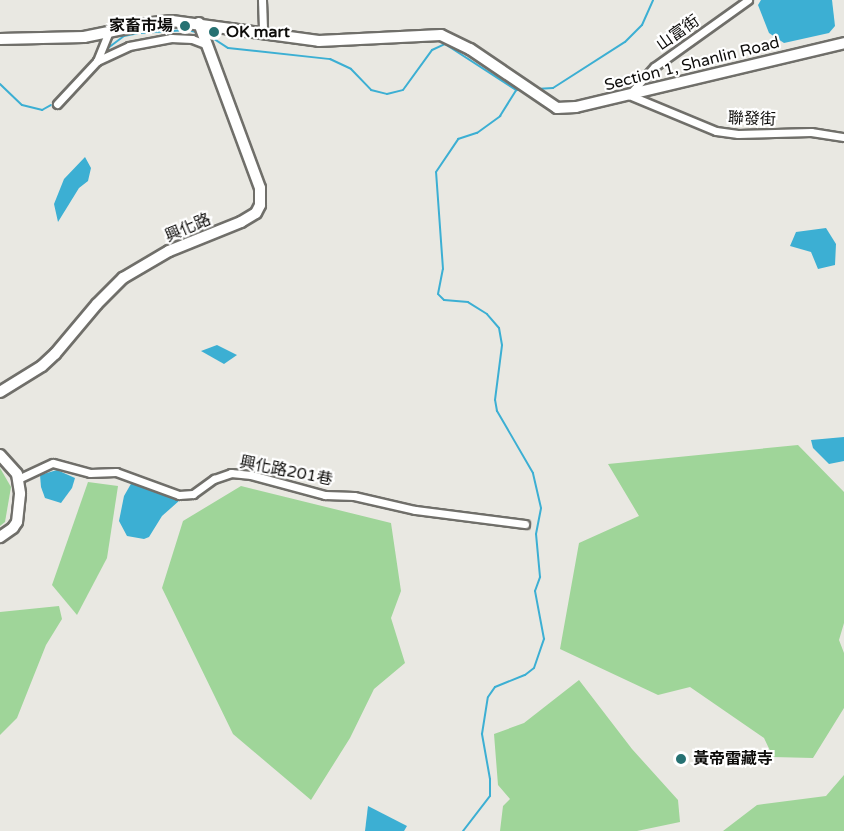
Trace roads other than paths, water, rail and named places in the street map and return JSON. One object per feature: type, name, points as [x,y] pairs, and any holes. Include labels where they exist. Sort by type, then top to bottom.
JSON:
[{"type":"main road","points":[[0,39],[74,38],[161,22],[263,33]]},
{"type":"main road","points":[[200,26],[205,44]]},
{"type":"main road","name":"Section 1, Shanlin Road","points":[[263,33],[331,41],[441,35],[470,49],[557,108],[576,107],[629,95],[844,43]]},
{"type":"main road","name":"興化路","points":[[0,392],[42,366],[55,354],[97,304],[123,278],[169,251],[241,222],[256,213],[261,205],[260,189],[205,44]]},
{"type":"main road","points":[[0,455],[12,466],[18,479],[20,494],[17,522],[13,528],[0,537]]},
{"type":"street","points":[[262,0],[263,33]]},
{"type":"street","name":"山富街","points":[[629,95],[654,67],[748,0]]},
{"type":"street","points":[[57,104],[97,61],[109,32]]},
{"type":"street","points":[[97,61],[129,46],[171,38],[192,39],[205,44]]},
{"type":"street","name":"聯發街","points":[[629,95],[716,131],[738,134],[812,132],[844,137]]},
{"type":"street","name":"興化路201巷","points":[[18,479],[53,464],[90,473],[116,472],[179,495],[193,494],[214,479],[231,473],[251,475],[325,495],[354,496],[415,510],[525,524]]},
{"type":"water","points":[[761,0],[832,0],[835,26],[829,33],[784,43],[769,33],[758,5]]},
{"type":"water","points":[[85,157],[91,168],[88,181],[79,188],[58,222],[54,204],[64,179]]},
{"type":"water","points":[[826,228],[836,244],[835,265],[818,269],[811,252],[790,246],[796,232]]},
{"type":"water","points":[[217,345],[237,355],[224,364],[201,351]]},
{"type":"water","points":[[844,437],[844,461],[829,464],[813,448],[811,440]]},
{"type":"water","points":[[57,470],[75,478],[72,488],[61,503],[45,498],[41,487],[40,475]]},
{"type":"water","points":[[132,482],[180,500],[162,516],[149,537],[144,539],[127,536],[119,521],[124,496]]},
{"type":"water","points":[[368,806],[407,826],[404,831],[365,831]]},
{"type":"waterway","points":[[536,89],[553,88],[625,42],[642,25],[653,0]]},
{"type":"waterway","points":[[108,48],[124,36],[139,33],[188,30],[199,33]]},
{"type":"waterway","points":[[208,35],[228,48],[330,59],[351,69],[371,90],[387,94],[403,90],[432,50],[445,44],[516,90],[522,90]]},
{"type":"waterway","points":[[0,84],[22,105],[42,110],[51,105]]},
{"type":"waterway","points":[[463,831],[490,796],[490,779],[482,734],[488,697],[495,687],[525,675],[534,668],[544,639],[535,591],[540,577],[536,534],[541,508],[533,473],[497,411],[495,400],[502,345],[499,328],[487,314],[468,302],[444,300],[438,294],[443,269],[436,172],[458,139],[477,133],[500,116],[516,90]]},
{"type":"place","name":"家畜市場","points":[[185,26]]},
{"type":"place","name":"OK mart","points":[[214,32]]},
{"type":"place","name":"黃帝雷藏寺","points":[[681,759]]}]
